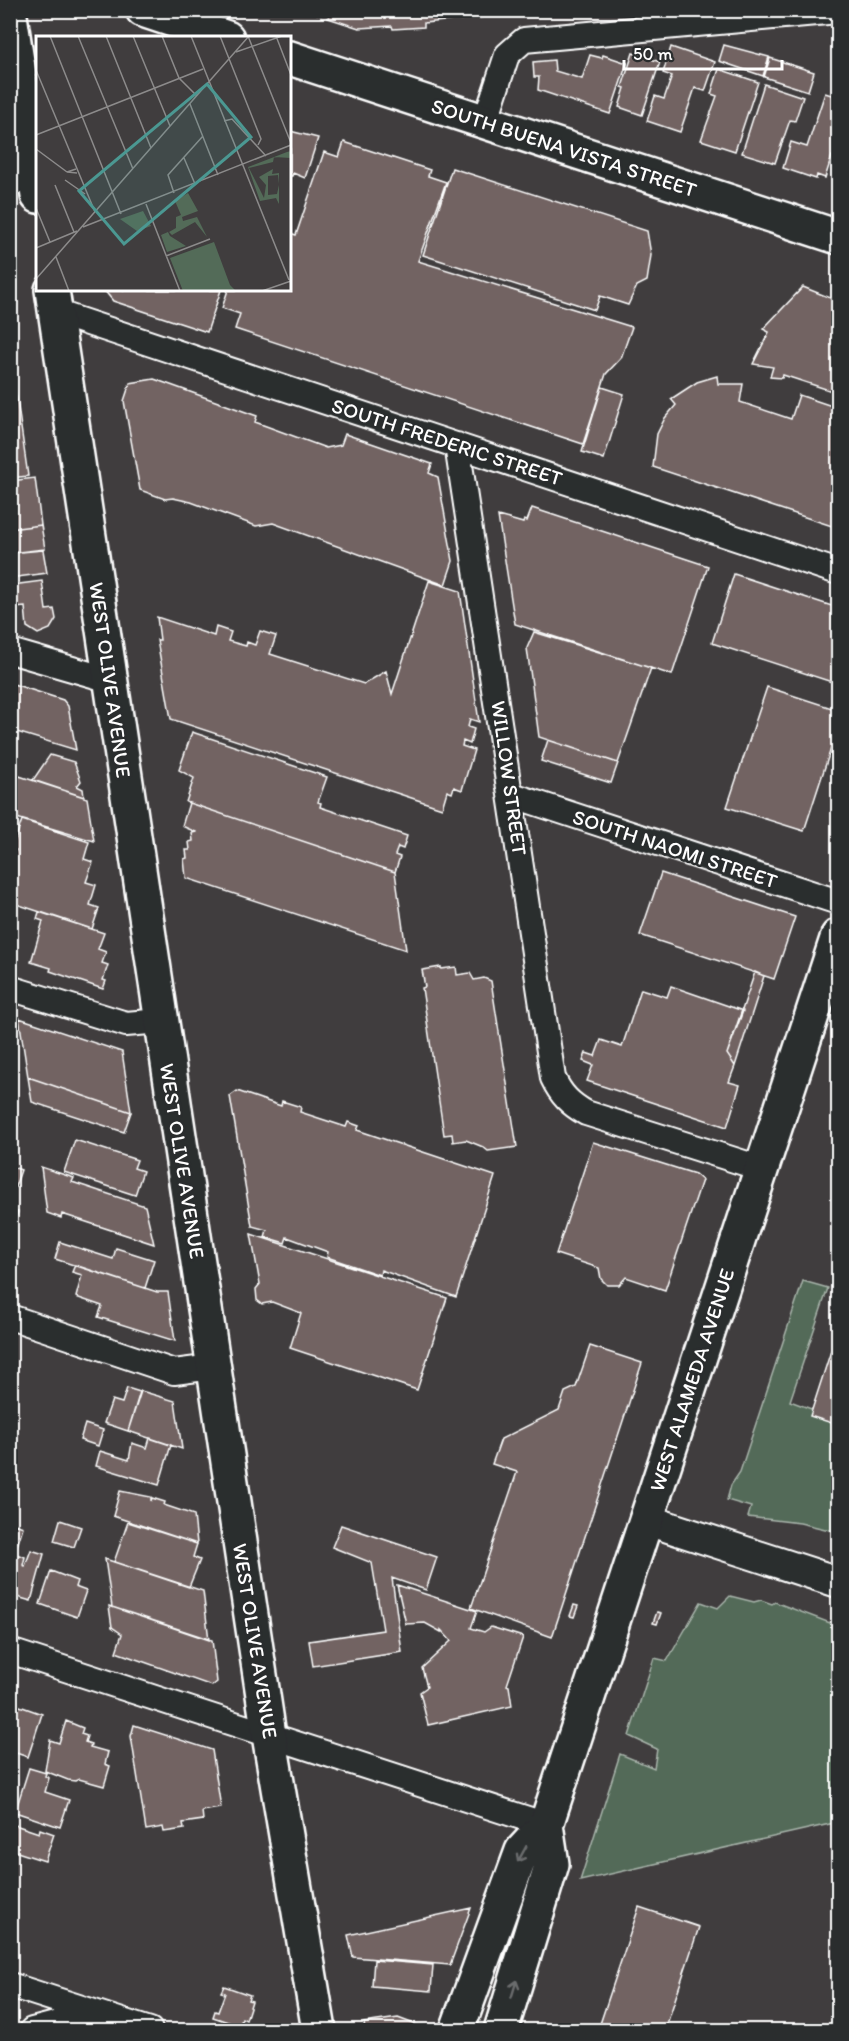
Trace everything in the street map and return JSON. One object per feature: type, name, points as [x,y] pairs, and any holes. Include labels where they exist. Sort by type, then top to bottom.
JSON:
[{"type":"main road","points":[[143,10],[221,36]]},
{"type":"main road","points":[[10,16],[28,186]]},
{"type":"main road","name":"SOUTH BUENA VISTA STREET","points":[[291,58],[838,237]]},
{"type":"main road","name":"WEST OLIVE AVENUE","points":[[53,301],[269,1735],[319,2031]]},
{"type":"main road","name":"WEST ALAMEDA AVENUE","points":[[457,2031],[522,1851],[546,1825],[838,936]]},
{"type":"main road","name":"WEST ALAMEDA AVENUE","points":[[501,2031],[552,1864],[546,1825]]},
{"type":"main road","name":"WEST ALAMEDA AVENUE","points":[[472,1986],[476,2031]]},
{"type":"street","points":[[485,122],[507,55],[524,40],[838,11]]},
{"type":"street","name":"SOUTH FREDERIC STREET","points":[[53,301],[457,445],[838,572]]},
{"type":"street","name":"WILLOW STREET","points":[[457,445],[512,795],[553,1078],[559,1091],[572,1105],[586,1113],[763,1169]]},
{"type":"street","points":[[10,651],[110,680]]},
{"type":"street","name":"SOUTH NAOMI STREET","points":[[512,795],[838,902]]},
{"type":"street","points":[[10,987],[126,1024],[161,1022]]},
{"type":"street","points":[[10,1317],[174,1372],[213,1367]]},
{"type":"street","points":[[647,1520],[838,1582]]},
{"type":"street","points":[[10,1652],[546,1825]]},
{"type":"street","points":[[10,1985],[150,2031]]},
{"type":"street","points":[[32,2031],[98,2013]]},
{"type":"green space","points":[[803,1281],[828,1288],[790,1401],[838,1419],[838,1532],[800,1523],[748,1517],[751,1507],[727,1500],[731,1485],[740,1472]]},
{"type":"green space","points":[[730,1596],[754,1602],[761,1600],[772,1604],[775,1602],[838,1626],[838,1809],[834,1823],[580,1881],[620,1754],[654,1768],[657,1749],[629,1736],[654,1658],[667,1661],[701,1602],[718,1608]]},
{"type":"building","points":[[307,10],[322,10],[321,15]]},
{"type":"building","points":[[331,10],[519,10],[518,14],[424,23],[424,27],[393,29],[392,26],[359,28],[328,18]]},
{"type":"building","points":[[724,45],[769,57],[763,76],[719,61]]},
{"type":"building","points":[[671,47],[715,62],[705,91],[695,88],[680,132],[647,121],[655,96],[664,99],[672,76],[663,73]]},
{"type":"building","points":[[633,53],[660,62],[642,115],[619,107],[625,88],[622,87]]},
{"type":"building","points":[[590,55],[602,58],[603,55],[627,63],[610,114],[538,90],[539,77],[534,77],[533,62],[554,60],[555,71],[582,79]]},
{"type":"building","points":[[770,58],[814,72],[808,91],[764,77]]},
{"type":"building","points":[[719,69],[758,82],[735,151],[701,140],[717,96],[711,94]]},
{"type":"building","points":[[764,84],[803,97],[795,121],[790,120],[775,163],[742,153]]},
{"type":"building","points":[[825,93],[838,97],[838,153],[837,158],[832,156],[825,178],[817,175],[816,179],[783,168],[791,142],[807,147]]},
{"type":"building","points":[[291,131],[318,138],[305,178],[293,173],[292,176]]},
{"type":"building","points":[[344,142],[430,170],[428,176],[446,182],[418,261],[632,327],[621,358],[606,374],[583,444],[235,329],[240,314],[222,308],[228,291],[291,291],[291,233],[296,235],[324,152],[339,157]]},
{"type":"building","points":[[452,168],[647,231],[651,255],[647,281],[637,286],[628,305],[600,296],[595,310],[423,255]]},
{"type":"building","points":[[803,287],[838,301],[838,393],[783,375],[782,378],[770,377],[773,367],[753,364],[769,332],[763,329]]},
{"type":"building","points":[[105,291],[221,291],[207,332],[113,301]]},
{"type":"building","points":[[10,351],[28,476],[10,478]]},
{"type":"building","points":[[717,376],[718,384],[743,384],[740,402],[791,419],[799,395],[838,408],[838,528],[653,467],[657,434],[665,418],[676,405],[671,399],[697,382]]},
{"type":"building","points":[[154,379],[257,416],[255,422],[326,448],[341,445],[345,434],[432,464],[429,473],[438,477],[453,561],[445,585],[273,523],[256,526],[191,502],[173,498],[165,499],[140,490],[124,401],[130,383]]},
{"type":"building","points":[[602,387],[624,394],[604,459],[582,452]]},
{"type":"building","points":[[35,478],[41,525],[10,529],[10,481]]},
{"type":"building","points":[[532,508],[708,566],[672,675],[515,624],[498,516],[523,523],[524,520],[527,521]]},
{"type":"building","points":[[41,525],[45,549],[10,553],[10,529]]},
{"type":"building","points":[[43,550],[47,573],[10,578],[10,553]]},
{"type":"building","points":[[734,574],[838,608],[838,684],[712,643]]},
{"type":"building","points":[[42,581],[46,610],[54,609],[56,619],[50,629],[38,634],[27,627],[25,607],[15,608],[12,585]]},
{"type":"building","points":[[429,581],[460,591],[479,722],[470,719],[468,727],[474,729],[470,744],[463,741],[462,746],[474,750],[462,790],[454,787],[452,793],[447,791],[442,808],[171,719],[157,640],[160,640],[157,617],[214,636],[216,627],[231,632],[228,641],[246,646],[247,642],[255,645],[260,631],[276,636],[270,654],[364,684],[386,671],[392,694]]},
{"type":"building","points":[[534,632],[651,668],[618,763],[539,737],[527,648]]},
{"type":"building","points":[[10,683],[63,700],[68,706],[76,750],[10,730]]},
{"type":"building","points":[[767,687],[838,710],[838,727],[804,831],[727,807]]},
{"type":"building","points":[[192,732],[327,777],[318,802],[321,803],[320,807],[407,836],[403,849],[398,847],[395,855],[400,857],[395,872],[186,802],[194,778],[179,770]]},
{"type":"building","points":[[548,740],[618,763],[611,783],[541,761]]},
{"type":"building","points":[[50,755],[74,762],[81,781],[77,786],[83,789],[84,797],[33,780]]},
{"type":"building","points":[[10,773],[87,798],[94,841],[10,816]]},
{"type":"building","points":[[189,803],[395,872],[406,950],[186,878],[184,859],[187,858],[186,850],[190,850],[189,842],[193,841],[192,833],[196,832],[182,826]]},
{"type":"building","points":[[22,820],[89,842],[84,859],[93,862],[86,882],[96,885],[90,905],[99,908],[92,929],[10,902],[10,866],[16,850],[12,849]]},
{"type":"building","points":[[661,873],[795,917],[774,979],[640,935]]},
{"type":"building","points":[[39,912],[104,933],[98,949],[106,952],[102,963],[108,965],[103,980],[106,981],[103,989],[31,962],[43,921],[37,919]]},
{"type":"building","points":[[441,967],[441,969],[456,967],[457,975],[470,973],[474,980],[484,978],[491,981],[517,1147],[488,1151],[466,1140],[453,1142],[452,1134],[444,1135],[422,988],[425,987],[422,970]]},
{"type":"building","points":[[755,972],[764,976],[735,1066],[727,1054]]},
{"type":"building","points":[[671,986],[743,1011],[727,1054],[735,1066],[729,1082],[740,1085],[727,1127],[587,1081],[593,1065],[583,1061],[586,1053],[595,1056],[601,1040],[622,1047],[641,989],[667,997]]},
{"type":"building","points":[[19,1018],[122,1052],[131,1112],[28,1077]]},
{"type":"building","points":[[28,1077],[131,1112],[124,1132],[32,1102]]},
{"type":"building","points":[[237,1091],[281,1106],[282,1101],[301,1107],[300,1112],[346,1127],[348,1122],[359,1126],[357,1130],[495,1176],[456,1297],[381,1270],[380,1275],[327,1257],[328,1252],[287,1237],[285,1243],[265,1237],[267,1230],[252,1226],[230,1096]]},
{"type":"building","points":[[75,1140],[137,1160],[134,1168],[143,1171],[135,1195],[64,1172]]},
{"type":"building","points":[[593,1142],[695,1174],[702,1180],[665,1290],[626,1277],[619,1285],[607,1285],[601,1279],[599,1268],[556,1254]]},
{"type":"building","points":[[10,1166],[21,1170],[14,1190],[10,1189]]},
{"type":"building","points":[[41,1167],[74,1178],[72,1182],[145,1206],[154,1244],[62,1214],[61,1218],[47,1213]]},
{"type":"building","points":[[10,1210],[18,1212],[10,1236]]},
{"type":"building","points":[[251,1234],[447,1298],[417,1390],[290,1348],[301,1313],[272,1302],[262,1304],[257,1300],[256,1289],[260,1284]]},
{"type":"building","points":[[60,1242],[113,1259],[116,1248],[154,1260],[145,1288],[55,1259]]},
{"type":"building","points":[[75,1265],[157,1292],[168,1292],[175,1341],[98,1317],[102,1306],[76,1297],[82,1275],[72,1272]]},
{"type":"building","points":[[838,1329],[838,1425],[810,1416]]},
{"type":"building","points":[[590,1346],[642,1363],[552,1637],[471,1608],[517,1472],[492,1464],[501,1439],[559,1410],[565,1392],[576,1387]]},
{"type":"building","points":[[127,1388],[140,1392],[128,1431],[104,1423],[112,1400],[122,1403]]},
{"type":"building","points":[[141,1391],[175,1401],[182,1449],[128,1431]]},
{"type":"building","points":[[85,1424],[103,1430],[98,1446],[80,1440]]},
{"type":"building","points":[[150,1438],[171,1445],[159,1485],[96,1466],[100,1451],[129,1460],[132,1443],[147,1448]]},
{"type":"building","points":[[120,1491],[151,1497],[151,1501],[152,1498],[165,1502],[164,1505],[194,1515],[197,1544],[113,1516]]},
{"type":"building","points":[[60,1520],[81,1527],[74,1547],[54,1541]]},
{"type":"building","points":[[128,1522],[197,1544],[193,1557],[200,1560],[189,1587],[114,1562]]},
{"type":"building","points":[[15,1524],[23,1527],[17,1546],[10,1544]]},
{"type":"building","points":[[341,1525],[437,1557],[426,1590],[392,1578],[402,1652],[313,1666],[309,1641],[383,1630],[372,1563],[332,1547]]},
{"type":"building","points":[[31,1550],[44,1554],[31,1601],[10,1595],[10,1561],[13,1553],[25,1557],[23,1565],[25,1566]]},
{"type":"building","points":[[105,1559],[203,1591],[209,1640],[112,1607]]},
{"type":"building","points":[[51,1571],[77,1581],[75,1587],[86,1591],[77,1617],[40,1604]]},
{"type":"building","points":[[397,1585],[477,1611],[471,1628],[484,1632],[491,1627],[523,1637],[507,1685],[512,1706],[428,1725],[420,1692],[427,1687],[422,1668],[451,1641],[441,1630],[441,1632],[425,1623],[406,1624]]},
{"type":"building","points":[[574,1605],[578,1606],[574,1617],[570,1616]]},
{"type":"building","points":[[109,1606],[212,1640],[217,1682],[212,1686],[116,1652],[122,1634],[112,1627]]},
{"type":"building","points":[[657,1612],[661,1613],[657,1624],[653,1623]]},
{"type":"building","points":[[14,1704],[42,1714],[28,1757],[10,1751],[10,1714]]},
{"type":"building","points":[[66,1721],[83,1728],[81,1734],[87,1736],[85,1742],[91,1744],[90,1747],[108,1752],[105,1764],[110,1766],[104,1786],[79,1779],[68,1780],[45,1771],[50,1740],[59,1743]]},
{"type":"building","points":[[134,1725],[212,1750],[221,1808],[202,1811],[203,1820],[183,1823],[184,1829],[164,1832],[163,1827],[146,1830],[131,1736]]},
{"type":"building","points":[[29,1768],[46,1773],[45,1776],[49,1778],[45,1792],[69,1800],[60,1827],[15,1812]]},
{"type":"building","points":[[12,1824],[39,1833],[40,1829],[54,1834],[45,1861],[14,1851],[15,1847],[10,1845]]},
{"type":"building","points":[[639,1907],[699,1927],[665,2030],[598,2030]]},
{"type":"building","points":[[471,1908],[450,1965],[353,1957],[348,1935]]},
{"type":"building","points":[[374,1960],[433,1965],[431,1991],[372,1986]]},
{"type":"building","points":[[224,1986],[250,1995],[248,2000],[252,2001],[246,2020],[242,2018],[240,2026],[213,2017],[215,2011],[218,2012],[225,1993],[221,1992]]},
{"type":"building","points":[[398,2018],[430,2030],[365,2030],[364,2023]]}]
